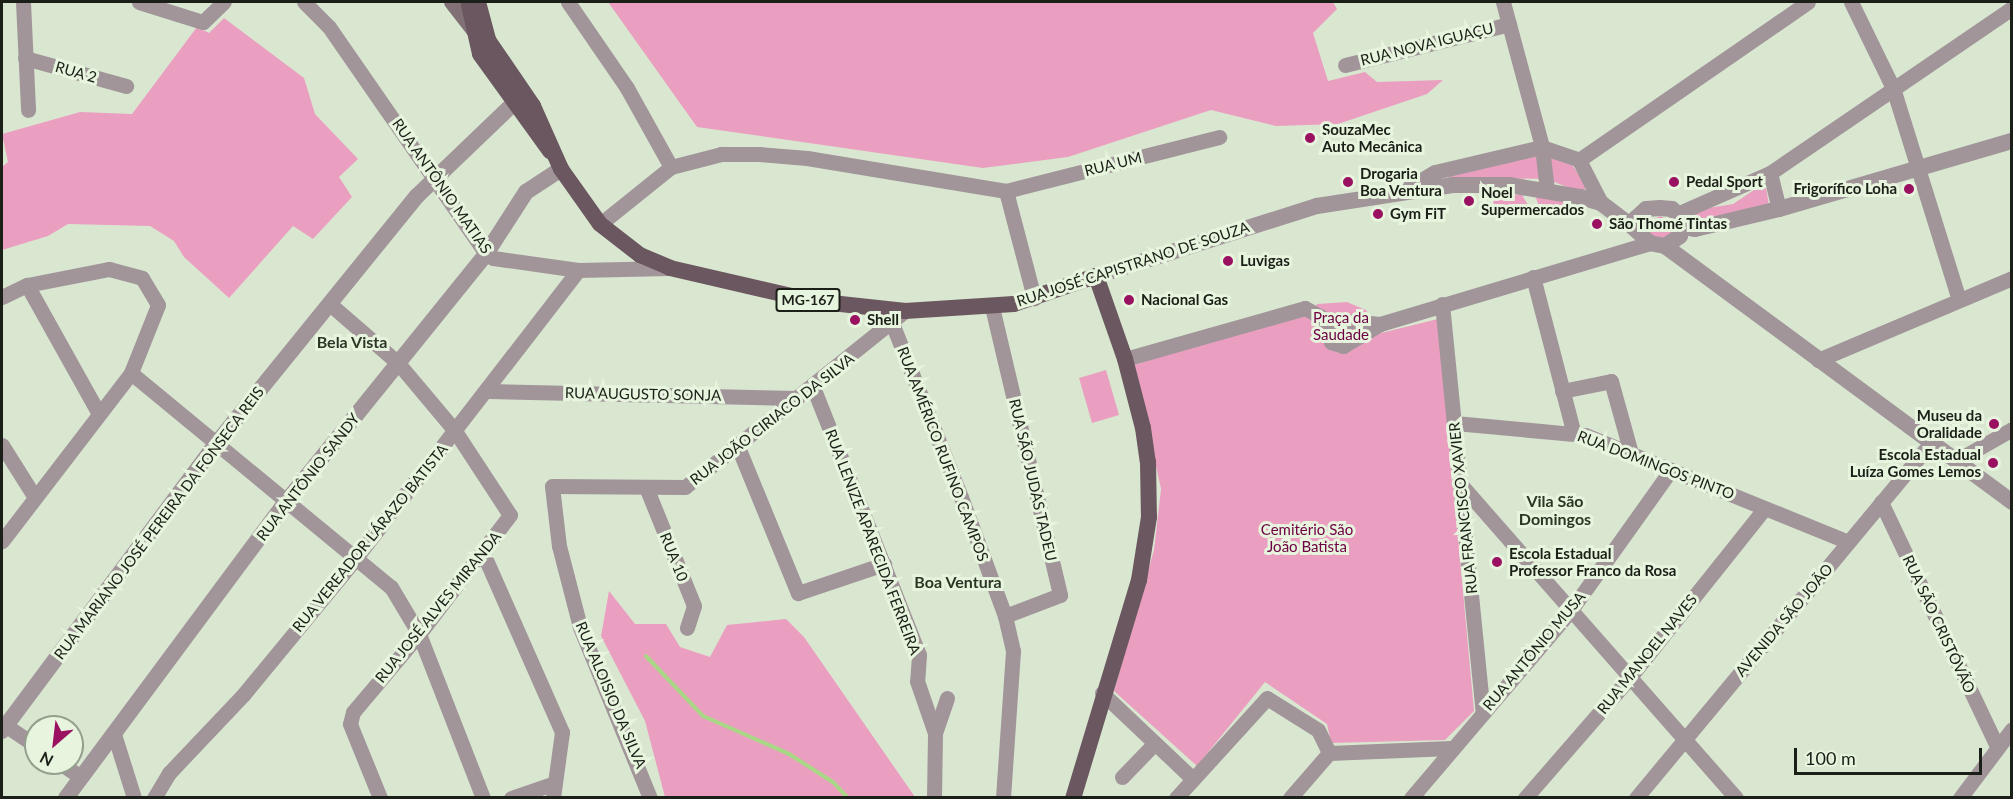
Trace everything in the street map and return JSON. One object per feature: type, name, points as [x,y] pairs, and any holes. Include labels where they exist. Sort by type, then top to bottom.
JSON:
[{"type":"main road","name":"RUA JOSÉ CAPISTRANO DE SOUZA","points":[[439,2],[480,54],[513,104],[558,162],[600,224],[640,255],[670,268],[813,301],[905,311],[992,307],[1034,298],[1096,276]]},
{"type":"main road","name":"RUA JOSÉ CAPISTRANO DE SOUZA","points":[[452,2],[533,106],[558,162]]},
{"type":"main road","name":"MG-167","points":[[468,2],[480,54]]},
{"type":"main road","name":"MG-167","points":[[478,2],[488,40],[514,81]]},
{"type":"main road","points":[[513,104],[533,106]]},
{"type":"main road","points":[[1072,798],[1102,693],[1139,580],[1149,517],[1148,462],[1125,359],[1096,276]]},
{"type":"street","points":[[23,2],[28,110]]},
{"type":"street","points":[[139,2],[202,22],[224,2]]},
{"type":"street","name":"RUA ANTÔNIO MATIAS","points":[[304,2],[329,27],[435,175],[486,254],[493,258],[578,270],[670,268]]},
{"type":"street","points":[[568,2],[627,88],[670,167]]},
{"type":"street","points":[[1503,2],[1542,147],[1547,190]]},
{"type":"street","points":[[1542,147],[1579,160],[1808,2]]},
{"type":"street","points":[[1851,2],[1893,88],[1921,167],[1959,300]]},
{"type":"street","points":[[1325,319],[1328,338],[1335,345],[1354,342],[1380,324],[1442,304],[1533,277],[1657,245],[1681,225],[1770,173],[2012,8]]},
{"type":"street","name":"RUA NOVA IGUAÇU","points":[[1345,65],[1509,24]]},
{"type":"street","name":"RUA 2","points":[[25,58],[126,86]]},
{"type":"street","name":"RUA MARIANO JOSÉ PEREIRA DA FONSECA REIS","points":[[3,726],[216,444],[435,175],[513,104]]},
{"type":"street","name":"RUA UM","points":[[1006,191],[1219,137]]},
{"type":"street","points":[[1681,225],[1695,229],[1779,208],[2012,141]]},
{"type":"street","name":"RUA JOSÉ CAPISTRANO DE SOUZA","points":[[1096,276],[1317,206],[1402,191],[1542,147]]},
{"type":"street","points":[[600,224],[670,167],[721,154],[807,158],[1006,191],[1034,298]]},
{"type":"street","name":"RUA JOSÉ CAPISTRANO DE SOUZA","points":[[1579,160],[1601,203]]},
{"type":"street","name":"RUA ANTÔNIO SANDY","points":[[66,798],[286,502],[486,254],[526,192],[558,162]]},
{"type":"street","points":[[1770,173],[1779,208]]},
{"type":"street","name":"RUA JOSÉ CAPISTRANO DE SOUZA","points":[[1435,180],[1547,190],[1601,203],[2012,502]]},
{"type":"street","points":[[1601,203],[1646,209],[1672,209],[1681,225],[1689,266]]},
{"type":"street","points":[[1634,227],[1635,219],[1646,209]]},
{"type":"street","points":[[2,297],[27,285],[110,269],[142,278],[158,305],[131,373],[98,412],[2,541]]},
{"type":"street","name":"RUA VEREADOR LÁRAZO BATISTA","points":[[154,798],[169,773],[243,695],[355,559],[488,391],[578,270]]},
{"type":"street","points":[[1533,277],[1573,431]]},
{"type":"street","points":[[1818,360],[2012,278]]},
{"type":"street","points":[[27,285],[98,412]]},
{"type":"street","name":"RUA FRANCISCO XAVIER","points":[[1442,304],[1483,712]]},
{"type":"street","name":"RUA JOSÉ ALVES MIRANDA","points":[[331,305],[398,363],[455,431],[510,515],[483,553],[350,718],[380,798]]},
{"type":"street","name":"RUA SÃO JUDAS TADEU","points":[[992,307],[1060,595],[1005,616]]},
{"type":"street","points":[[1125,359],[1305,308],[1325,319],[1380,324]]},
{"type":"street","name":"RUA JOÃO CIRIACO DA SILVA","points":[[552,486],[685,487],[813,387],[905,311]]},
{"type":"street","name":"RUA AMÉRICO RUFINO CAMPOS","points":[[892,323],[1005,616],[1013,651],[1003,798]]},
{"type":"street","points":[[131,373],[391,587],[419,634],[483,798]]},
{"type":"street","points":[[1562,391],[1611,381],[1631,453]]},
{"type":"street","name":"RUA LENIZE APARECIDA FERREIRA","points":[[813,387],[919,655],[917,681],[935,733]]},
{"type":"street","name":"RUA AUGUSTO SONJA","points":[[488,391],[797,398]]},
{"type":"street","name":"RUA DOMINGOS PINTO","points":[[1455,423],[1573,431],[1848,542]]},
{"type":"street","points":[[1956,461],[2012,429]]},
{"type":"street","name":"AVENIDA SÃO JOÃO","points":[[1636,798],[1931,442]]},
{"type":"street","points":[[2,445],[34,496]]},
{"type":"street","points":[[738,447],[798,593],[884,564]]},
{"type":"street","name":"RUA ANTÔNIO MUSA","points":[[1411,798],[1451,748],[1571,610],[1671,470]]},
{"type":"street","name":"RUA ALOISIO DA SILVA","points":[[552,486],[558,546],[580,627],[650,798]]},
{"type":"street","points":[[1462,486],[1736,798]]},
{"type":"street","name":"RUA 10","points":[[646,487],[694,606],[687,628]]},
{"type":"street","name":"RUA SÃO CRISTÓVÃO","points":[[1881,502],[1997,746]]},
{"type":"street","name":"RUA MANOEL NAVES","points":[[1525,798],[1630,677],[1765,508]]},
{"type":"street","points":[[483,553],[562,732],[554,790],[511,798]]},
{"type":"street","points":[[1102,693],[1192,778]]},
{"type":"street","points":[[934,798],[935,733],[947,698]]},
{"type":"street","points":[[1176,798],[1261,702],[1271,699],[1318,730],[1329,753]]},
{"type":"street","points":[[3,726],[24,739]]},
{"type":"street","points":[[1960,798],[2012,729]]},
{"type":"street","points":[[114,734],[134,798]]},
{"type":"street","points":[[1122,777],[1155,743]]},
{"type":"street","points":[[1329,753],[1451,748]]},
{"type":"street","points":[[1300,795],[1329,753]]},
{"type":"green space","points":[[608,2],[1333,2],[1337,9],[1313,33],[1328,81],[1365,72],[1377,82],[1443,80],[1427,94],[1338,124],[1276,126],[1211,110],[1068,157],[983,168],[697,127]]},
{"type":"green space","points":[[224,18],[304,78],[315,114],[358,159],[339,177],[352,197],[313,239],[293,226],[229,298],[184,257],[174,241],[150,226],[68,224],[48,236],[2,250],[2,167],[8,162],[2,134],[80,112],[132,114],[197,27],[209,33]]},
{"type":"green space","points":[[1545,155],[1573,166],[1587,188],[1580,192],[1549,180]]},
{"type":"green space","points":[[1540,156],[1543,179],[1446,177],[1478,168]]},
{"type":"green space","points":[[1766,188],[1769,205],[1695,226],[1696,210],[1733,204],[1754,190]]},
{"type":"green space","points":[[1491,194],[1522,195],[1531,210],[1497,217]]},
{"type":"green space","points":[[1535,195],[1568,200],[1564,205],[1540,209]]},
{"type":"green space","points":[[1660,216],[1677,224],[1671,238],[1653,238],[1643,225]]},
{"type":"green space","name":"Praça da Saudade","points":[[1347,302],[1366,310],[1380,332],[1339,352],[1323,341],[1313,311],[1317,304]]},
{"type":"green space","name":"Cemitério São João Batista","points":[[1311,310],[1321,341],[1338,353],[1381,333],[1438,319],[1474,711],[1445,740],[1331,743],[1327,724],[1265,682],[1197,766],[1114,691],[1154,550],[1161,489],[1134,365]]},
{"type":"green space","points":[[1106,370],[1119,415],[1092,423],[1079,378]]},
{"type":"green space","points":[[609,591],[635,624],[666,624],[680,647],[710,657],[727,625],[786,619],[804,637],[915,797],[665,797],[645,721],[601,636]]},
{"type":"waterway","points":[[646,656],[703,716],[789,754],[833,782],[848,798]]},
{"type":"place","name":"SouzaMec Auto Mecânica","points":[[1310,138]]},
{"type":"place","name":"Drogaria Boa Ventura","points":[[1348,182]]},
{"type":"place","name":"Pedal Sport","points":[[1674,182]]},
{"type":"place","name":"Frigorífico Loha","points":[[1909,189]]},
{"type":"place","name":"Noel Supermercados","points":[[1469,201]]},
{"type":"place","name":"Gym FiT","points":[[1378,214]]},
{"type":"place","name":"São Thomé Tintas","points":[[1597,224]]},
{"type":"place","name":"Luvigas","points":[[1228,261]]},
{"type":"place","name":"Nacional Gas","points":[[1129,300]]},
{"type":"place","name":"Shell","points":[[855,320]]},
{"type":"place","name":"Museu da Oralidade","points":[[1994,424]]},
{"type":"place","name":"Escola Estadual Luíza Gomes Lemos","points":[[1993,463]]},
{"type":"place","name":"Escola Estadual Professor Franco da Rosa","points":[[1497,562]]},
{"type":"district","name":"Bela Vista","points":[[352,342]]},
{"type":"district","name":"Vila São Domingos","points":[[1555,510]]},
{"type":"district","name":"Boa Ventura","points":[[958,582]]}]
